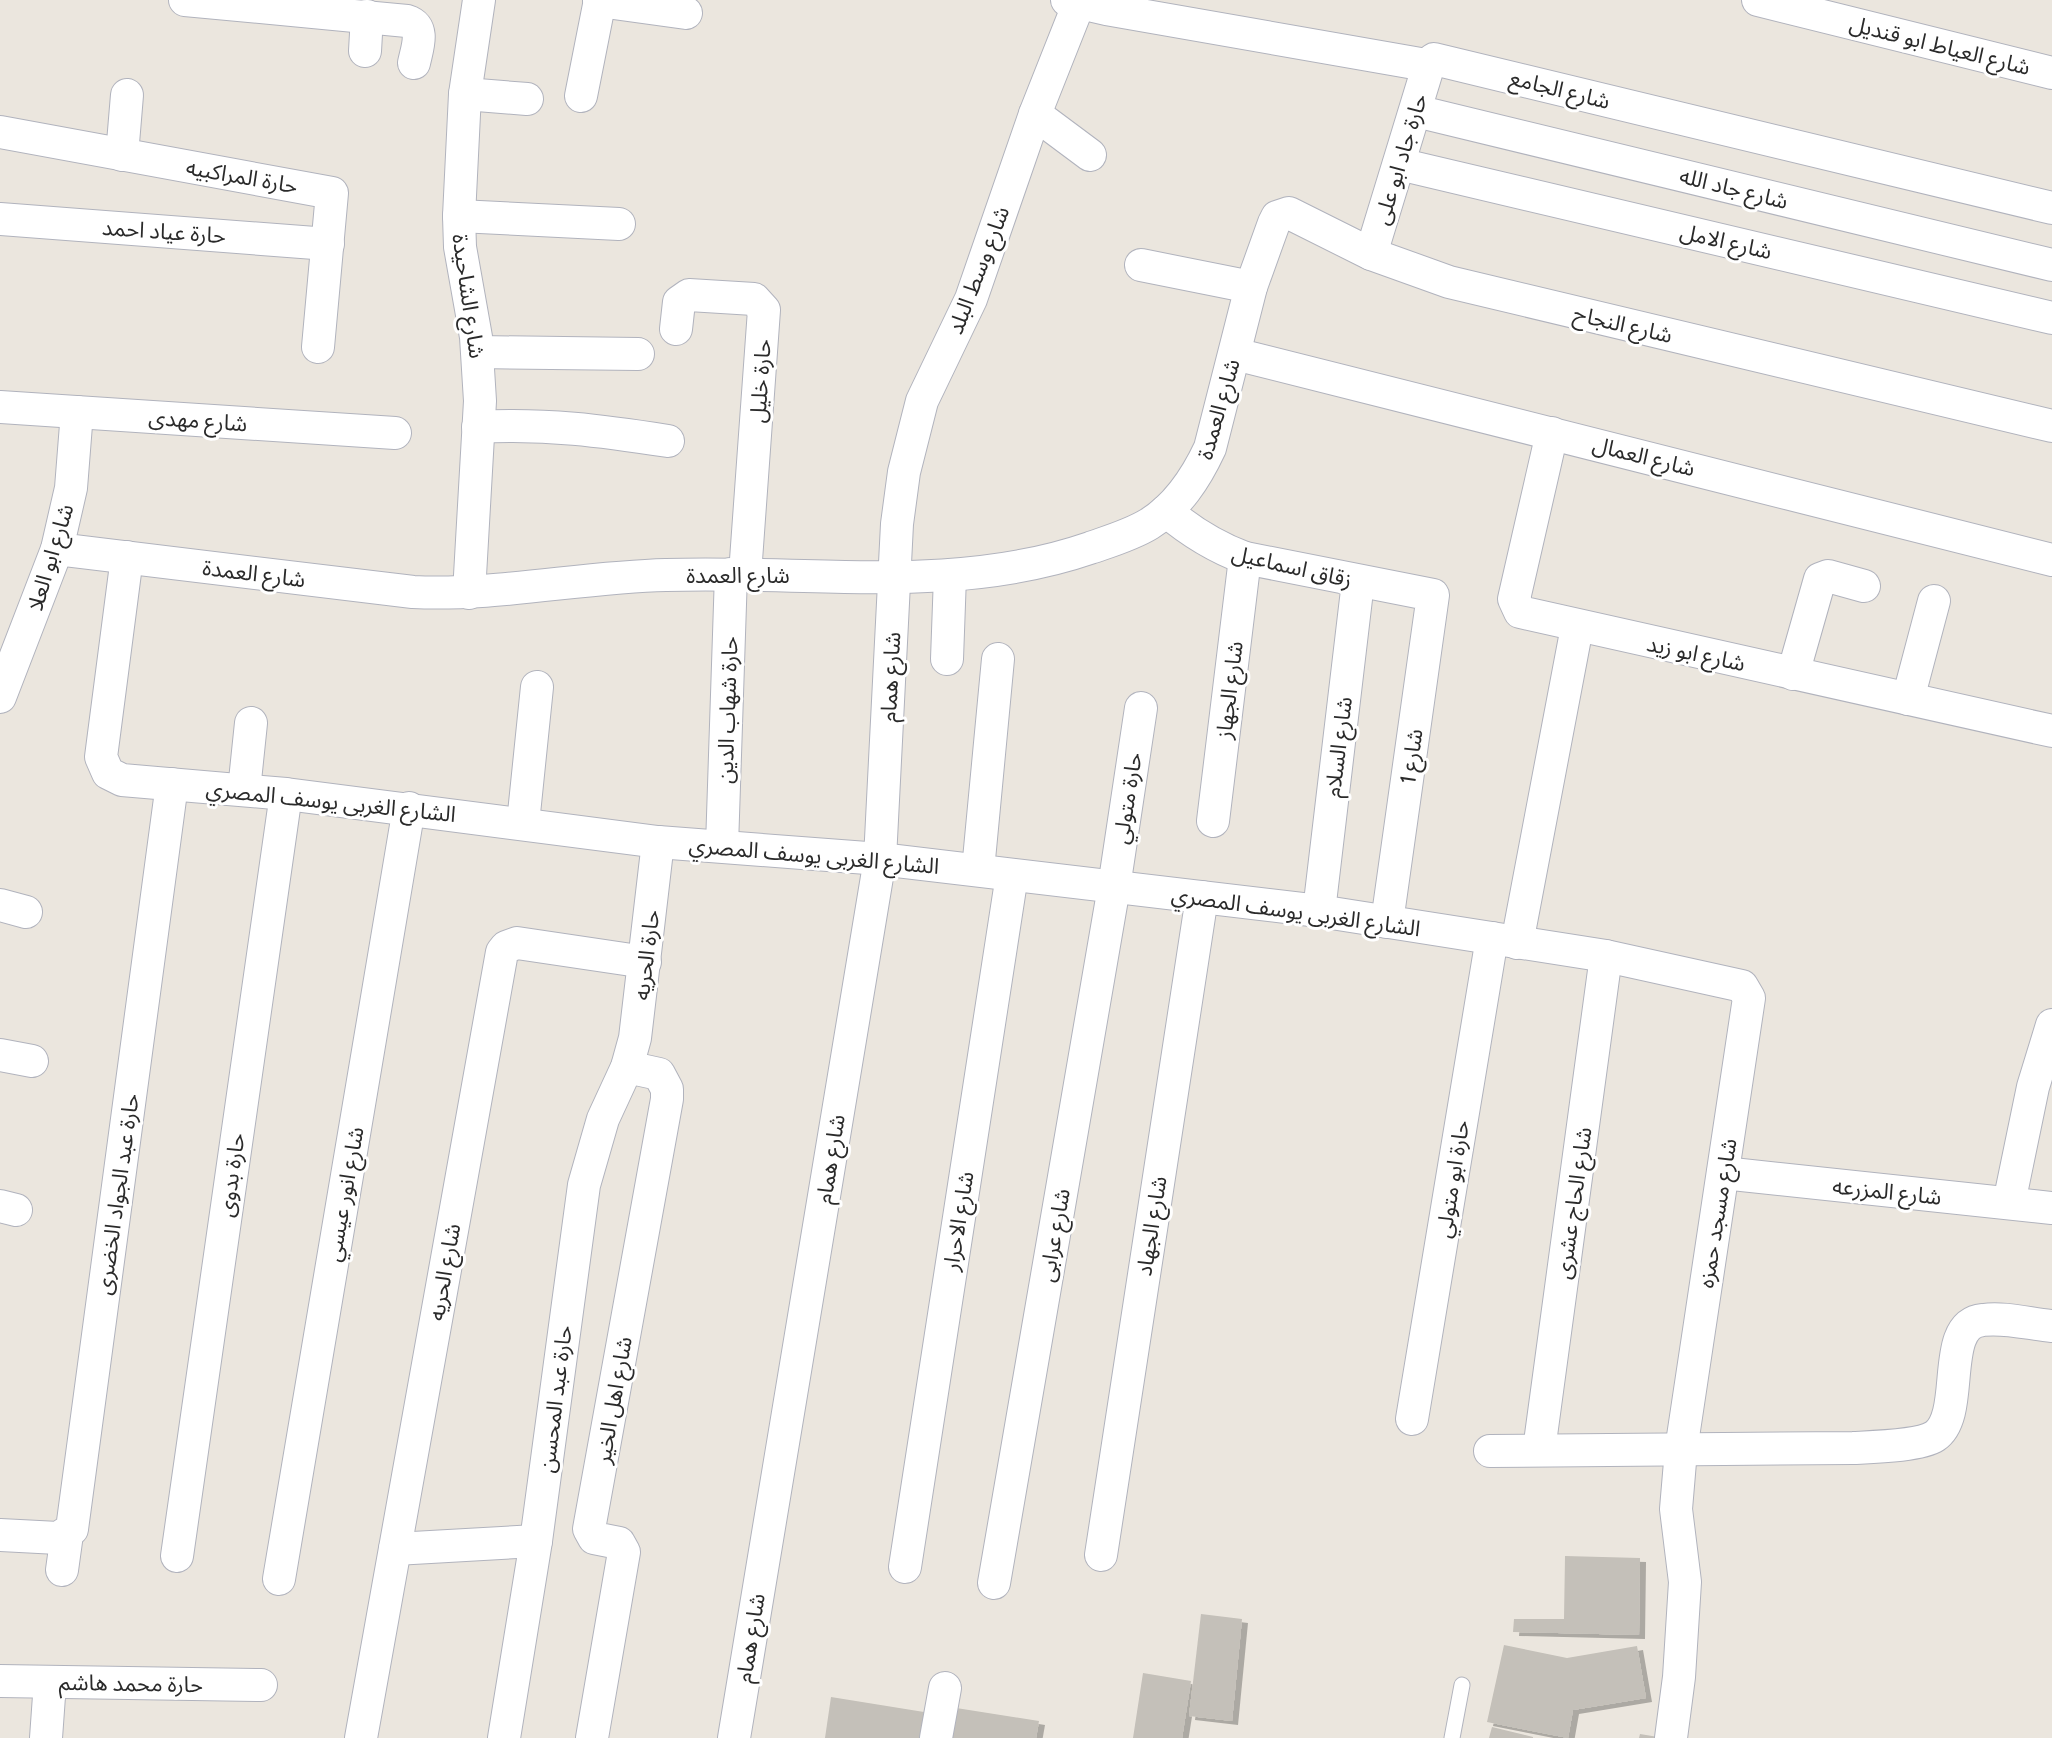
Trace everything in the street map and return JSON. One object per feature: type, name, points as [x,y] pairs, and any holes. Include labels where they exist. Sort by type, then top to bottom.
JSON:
[{"type":"street","points":[[186,0],[407,21],[416,26],[419,38],[414,63]]},
{"type":"street","name":"شارع الشاحيدة","points":[[470,593],[478,427],[478,352],[460,247],[459,216],[465,94],[479,0]]},
{"type":"street","name":"شارع العياط ابو قنديل","points":[[1758,0],[2052,73]]},
{"type":"street","points":[[581,96],[599,1],[686,12]]},
{"type":"street","name":"شارع الجامع","points":[[1073,2],[1429,64],[1434,59],[2052,208]]},
{"type":"street","name":"شارع وسط البلد","points":[[895,576],[897,524],[915,423],[931,378],[971,299],[1073,2]]},
{"type":"street","points":[[365,51],[367,16]]},
{"type":"street","name":"حارة جاد ابو على","points":[[1371,254],[1429,64]]},
{"type":"street","points":[[465,94],[527,99]]},
{"type":"street","points":[[122,155],[127,95]]},
{"type":"street","name":"شارع جاد الله","points":[[1416,111],[2052,265]]},
{"type":"street","points":[[1035,114],[1090,155]]},
{"type":"street","name":"حارة المراكبيه","points":[[0,132],[328,191],[333,197],[318,347]]},
{"type":"street","name":"شارع الامل","points":[[1400,164],[2052,318]]},
{"type":"street","name":"شارع النجاح","points":[[1251,287],[1274,223],[1282,214],[1294,215],[1371,254],[1410,270],[1490,293],[2052,426]]},
{"type":"street","points":[[459,216],[619,224]]},
{"type":"street","name":"حارة عياد احمد","points":[[0,219],[327,244]]},
{"type":"street","points":[[1141,265],[1251,287]]},
{"type":"street","name":"شارع العمدة","points":[[57,549],[413,592],[470,593],[622,576],[738,574],[950,576],[1027,566],[1070,555],[1131,534],[1166,511],[1185,493],[1200,471],[1210,448],[1251,287]]},
{"type":"street","name":"حارة خليل","points":[[676,329],[679,302],[689,295],[754,299],[762,304],[764,310],[738,574]]},
{"type":"street","points":[[478,352],[638,354]]},
{"type":"street","name":"شارع العمال","points":[[1235,354],[2052,560]]},
{"type":"street","name":"شارع مهدى","points":[[0,407],[395,433]]},
{"type":"street","name":"شارع ابو العلا","points":[[0,697],[57,549],[71,488],[77,412]]},
{"type":"street","points":[[478,427],[524,424],[569,426],[668,441]]},
{"type":"street","name":"شارع ابو زيد","points":[[1552,433],[1514,599],[1520,612],[1577,627],[2052,730]]},
{"type":"street","name":"زقاق اسماعيل","points":[[1166,511],[1198,536],[1221,549],[1245,558],[1358,582],[1428,593]]},
{"type":"street","name":"الشارع الغربى يوسف المصري","points":[[127,557],[101,757],[103,765],[114,777],[409,808],[658,842],[880,859],[1319,911],[1606,956],[1735,983]]},
{"type":"street","name":"شارع الجهاز","points":[[1213,821],[1245,558]]},
{"type":"street","name":"حارة شهاب الدين","points":[[722,846],[738,574]]},
{"type":"street","name":"شارع همام","points":[[734,1738],[880,859],[895,576]]},
{"type":"street","points":[[947,659],[950,576]]},
{"type":"street","points":[[1793,674],[1820,579],[1828,576],[1864,586]]},
{"type":"street","name":"شارع السلام","points":[[1319,911],[1358,582]]},
{"type":"street","name":"شارع 1","points":[[1387,922],[1433,600],[1433,596],[1428,593]]},
{"type":"street","points":[[1908,699],[1934,601]]},
{"type":"street","name":"حارة ابو متولي","points":[[1412,1419],[1504,941],[1577,627]]},
{"type":"street","points":[[978,870],[998,659]]},
{"type":"street","points":[[523,823],[537,687]]},
{"type":"street","name":"حارة متولي","points":[[1114,887],[1141,708]]},
{"type":"street","points":[[244,790],[251,723]]},
{"type":"street","name":"حارة عبد الجواد الخضرى","points":[[62,1570],[67,1534],[72,1530],[75,1511],[172,784]]},
{"type":"street","name":"حارة بدوى","points":[[177,1556],[286,794]]},
{"type":"street","name":"شارع انور عيسي","points":[[279,1580],[409,808]]},
{"type":"street","name":"حارة الحريه","points":[[627,1067],[636,1038],[658,842]]},
{"type":"street","name":"شارع الاحرار","points":[[905,1568],[1012,874]]},
{"type":"street","name":"شارع عرابى","points":[[994,1582],[1114,887]]},
{"type":"street","name":"شارع الجهاد","points":[[1101,1555],[1202,897]]},
{"type":"street","name":"شارع الحريه","points":[[361,1738],[502,952],[506,947],[517,943],[645,962]]},
{"type":"street","name":"شارع الحاج عشرى","points":[[1539,1450],[1606,956]]},
{"type":"street","name":"شارع مسجد حمزه","points":[[1671,1738],[1679,1677],[1685,1582],[1676,1509],[1681,1450],[1749,998],[1747,991],[1735,983]]},
{"type":"street","points":[[2009,1203],[2033,1087],[2052,1025]]},
{"type":"street","points":[[0,1055],[32,1061]]},
{"type":"street","name":"حارة عبد المحسن","points":[[504,1738],[537,1540],[584,1185],[603,1119],[627,1067]]},
{"type":"street","name":"شارع اهل الخير","points":[[592,1738],[624,1552],[619,1543],[598,1540],[590,1534],[589,1529],[667,1089],[659,1074],[627,1067]]},
{"type":"street","name":"شارع المزرعه","points":[[1723,1173],[2052,1208]]},
{"type":"street","points":[[1490,1451],[1852,1448],[1906,1444],[1934,1436],[1947,1420],[1954,1363],[1962,1337],[1970,1324],[1982,1320],[2052,1326]]},
{"type":"street","points":[[0,1535],[58,1538],[67,1534]]},
{"type":"street","points":[[395,1548],[537,1540]]},
{"type":"street","name":"حارة محمد هاشم","points":[[0,1681],[261,1685]]},
{"type":"street","points":[[46,1738],[50,1682]]},
{"type":"street","points":[[936,1738],[945,1688]]},
{"type":"lane","points":[[1452,1738],[1462,1685]]},
{"type":"building","points":[[1565,1556],[1640,1558],[1639,1635],[1513,1632],[1514,1619],[1564,1619]]},
{"type":"building","points":[[1201,1614],[1242,1619],[1232,1721],[1189,1716]]},
{"type":"building","points":[[1504,1645],[1567,1658],[1637,1646],[1646,1698],[1573,1710],[1568,1738],[1487,1722]]},
{"type":"building","points":[[1143,1673],[1191,1681],[1182,1738],[1133,1738]]},
{"type":"building","points":[[831,1697],[924,1712],[920,1738],[825,1738]]},
{"type":"building","points":[[950,1707],[1039,1721],[1036,1738],[945,1738]]},
{"type":"building","points":[[1492,1727],[1533,1737],[1533,1738],[1489,1738]]},
{"type":"building","points":[[1640,1734],[1658,1737],[1658,1738],[1639,1738]]}]
